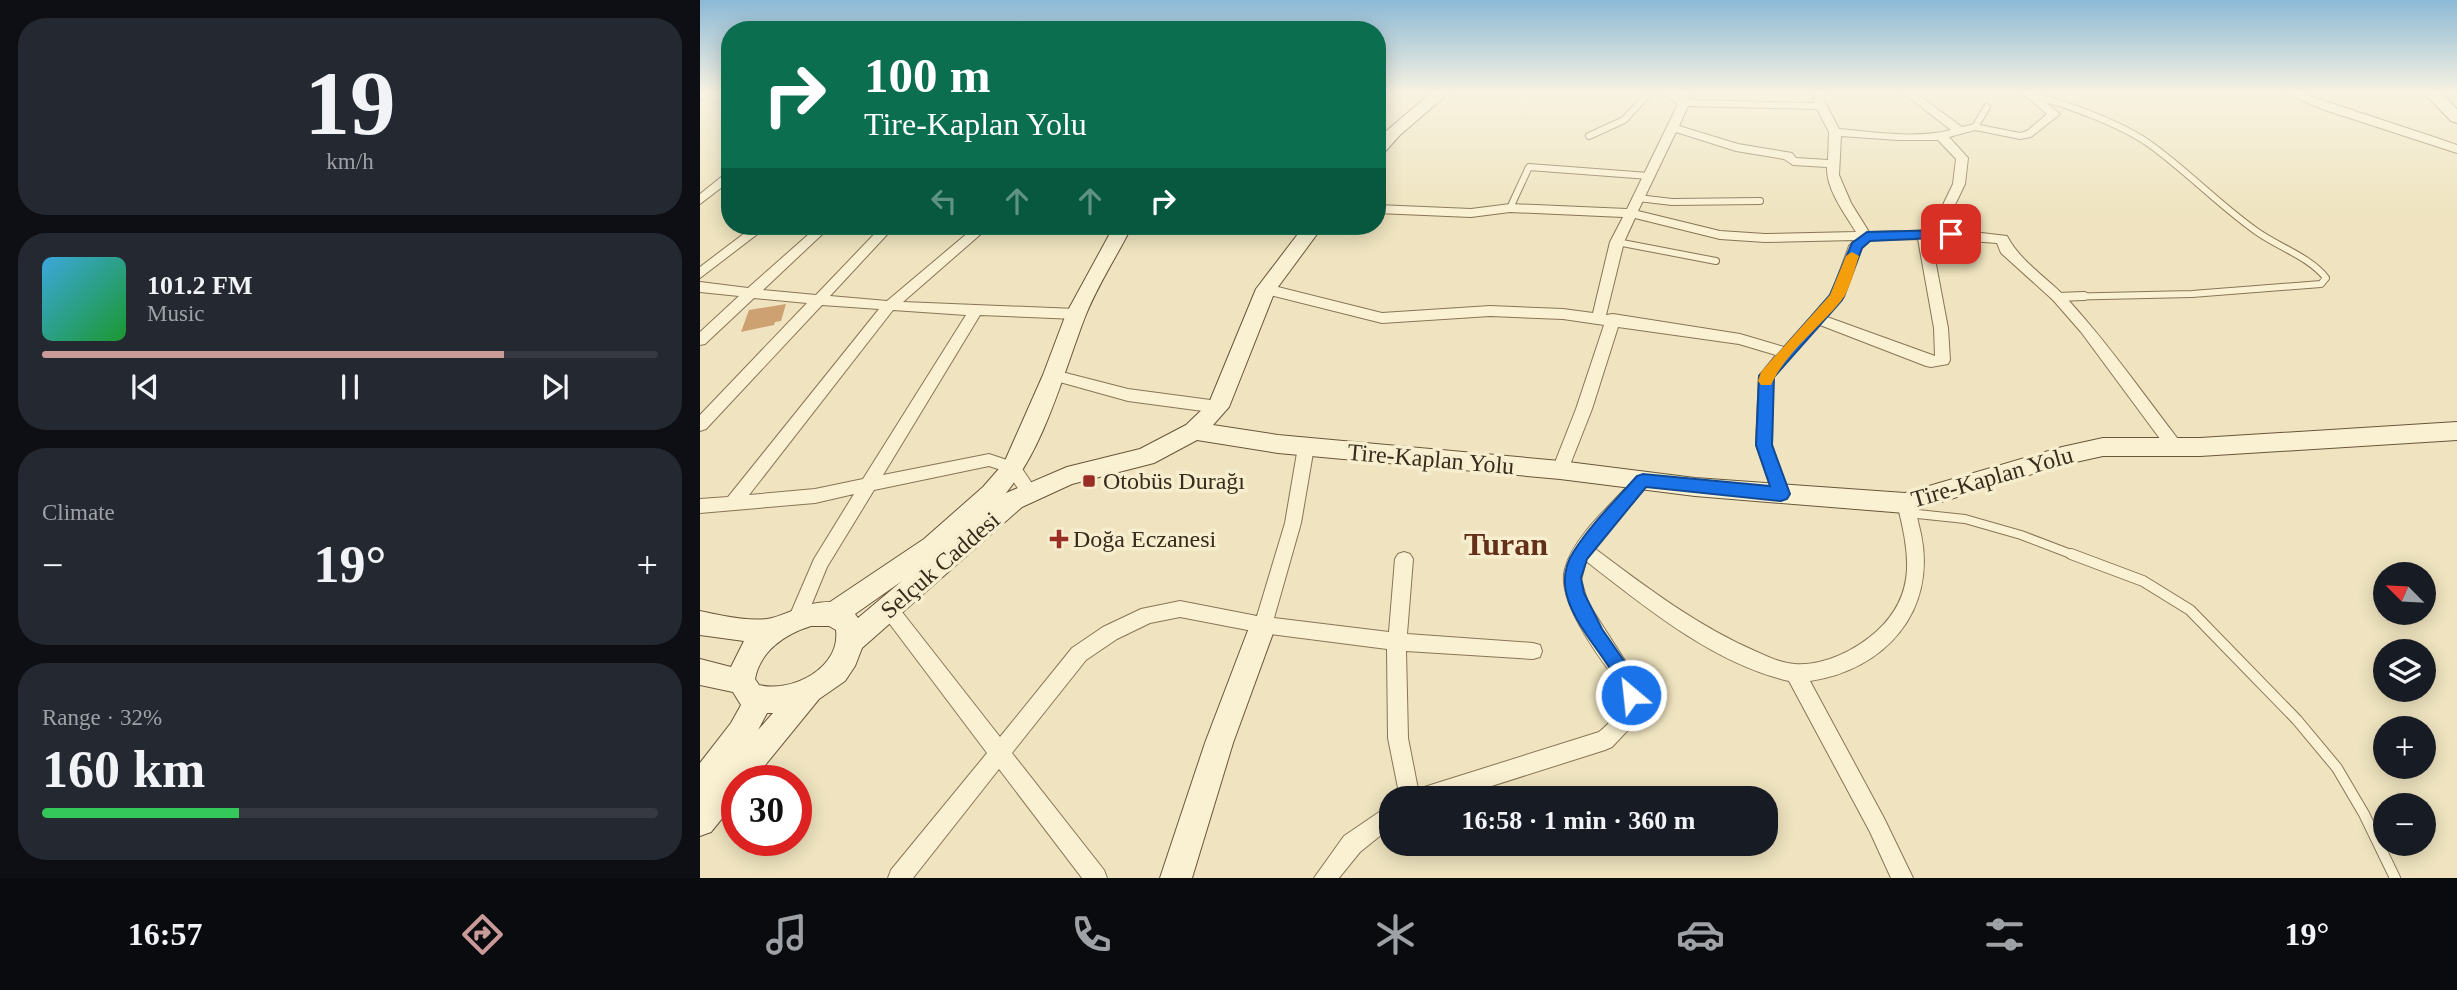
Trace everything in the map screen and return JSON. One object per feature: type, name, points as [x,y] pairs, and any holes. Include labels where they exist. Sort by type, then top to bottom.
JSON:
[{"type":"street","points":[[1560,470],[1584,409],[1606,318],[1618,242],[1629,213],[1671,133]]},
{"type":"street","points":[[1689,133],[1736,147],[1788,156],[1793,161],[1833,164]]},
{"type":"street","points":[[1835,133],[1833,175],[1845,203],[1867,237]]},
{"type":"street","points":[[1847,133],[1898,137],[1941,136],[1954,133]]},
{"type":"street","points":[[2003,133],[2032,133]]},
{"type":"street","points":[[2412,133],[2457,149]]},
{"type":"street","points":[[1941,136],[1962,158],[1959,184],[1945,214],[1951,234]]},
{"type":"street","points":[[700,200],[721,182]]},
{"type":"street","points":[[1386,209],[1471,214],[1510,208],[1629,213],[1720,234],[1765,238],[1951,234],[2002,239],[2006,250],[2058,298],[2086,329],[2175,447]]},
{"type":"street","points":[[700,274],[750,235]]},
{"type":"street","points":[[700,340],[815,235]]},
{"type":"street","points":[[700,425],[880,235]]},
{"type":"street","points":[[733,503],[889,306],[973,235]]},
{"type":"street","points":[[700,787],[741,733],[750,691],[746,660],[773,630],[798,617],[834,614],[933,546],[991,494],[1013,468],[1054,375],[1076,314],[1118,235]]},
{"type":"street","points":[[1054,375],[1128,395],[1218,407],[1266,289],[1307,235]]},
{"type":"street","points":[[1816,318],[1931,362],[1942,360],[1941,328],[1924,235]]},
{"type":"street","points":[[1781,494],[1764,445],[1766,376],[1837,297],[1856,246],[1867,237]]},
{"type":"street","points":[[700,287],[816,302],[975,312],[1076,314]]},
{"type":"street","points":[[1266,289],[1382,318],[1490,311],[1606,318],[1696,335],[1740,339],[1786,353]]},
{"type":"street","points":[[798,617],[820,564],[975,312]]},
{"type":"street","name":"Selçuk Caddesi","points":[[851,641],[1014,499],[1067,476],[1146,457],[1194,431],[1218,407]]},
{"type":"street","name":"Tire-Kaplan Yolu","points":[[1194,431],[1306,447],[1560,470],[1907,508],[2081,451],[2127,445],[2175,447],[2457,431]]},
{"type":"street","points":[[1176,878],[1219,743],[1263,625],[1293,523],[1306,447]]},
{"type":"street","points":[[700,506],[815,496],[989,460],[1013,468],[1030,491]]},
{"type":"street","points":[[1460,786],[1605,740],[1622,725],[1630,705],[1630,684],[1596,635],[1573,586],[1574,569],[1584,550],[1643,481]]},
{"type":"street","points":[[1584,550],[1696,632],[1738,653],[1795,673],[1810,673],[1853,657],[1871,647],[1901,618],[1916,580],[1918,559],[1907,508]]},
{"type":"street","points":[[1404,559],[1394,712],[1398,751],[1407,786]]},
{"type":"street","points":[[889,609],[1096,878]]},
{"type":"street","points":[[899,878],[1079,654],[1110,633],[1147,615],[1180,609],[1263,625],[1398,642],[1533,651]]},
{"type":"street","points":[[700,672],[783,701],[810,690],[823,682],[842,662],[851,641],[848,624],[834,614]]},
{"type":"street","points":[[700,624],[729,629],[773,630]]},
{"type":"street","points":[[1795,673],[1878,825],[1902,878]]},
{"type":"street","points":[[700,821],[810,690]]},
{"type":"street","points":[[1325,878],[1352,844],[1379,823]]},
{"type":"lane","points":[[1589,136],[1596,133]]},
{"type":"lane","points":[[2058,298],[2192,294],[2321,284],[2326,278],[2315,265],[2277,246],[2223,208],[2148,143],[2125,133]]},
{"type":"lane","points":[[1510,208],[1529,167],[1649,176]]},
{"type":"lane","points":[[1638,198],[1672,202],[1760,201]]},
{"type":"lane","points":[[1618,242],[1716,261]]},
{"type":"lane","points":[[1907,508],[1965,519],[2021,534],[2143,581],[2190,610],[2297,720],[2337,768],[2364,814],[2395,878]]},
{"type":"building","points":[[786,304],[781,321],[741,332],[749,310]]},
{"type":"slow traffic","points":[[1766,381],[1766,376],[1837,297],[1852,256]]},
{"type":"place","name":"Otobüs Durağı","points":[[1089,481]]},
{"type":"place","name":"Doğa Eczanesi","points":[[1059,539]]},
{"type":"district","name":"Turan","points":[[1506,544]]},
{"type":"route","points":[[1631,695],[1630,684],[1596,635],[1575,594],[1574,569],[1580,556],[1643,481],[1781,494],[1764,445],[1766,376],[1837,297],[1856,246],[1867,237],[1951,234]]}]
